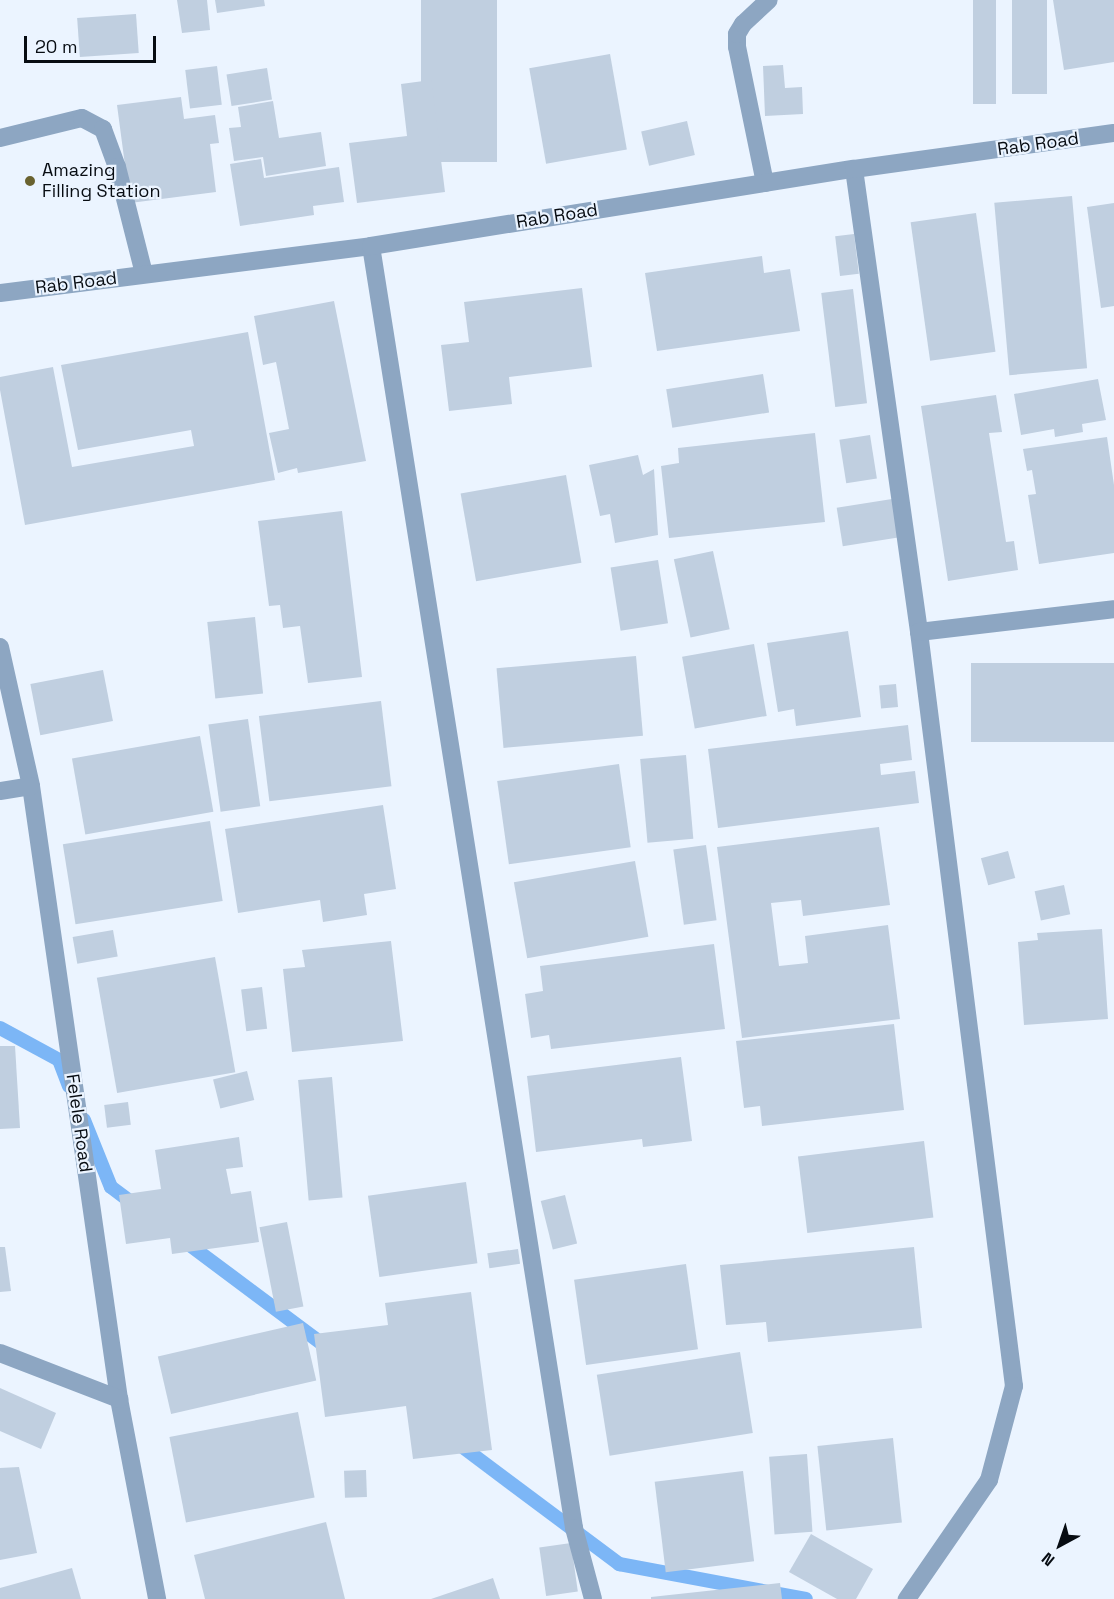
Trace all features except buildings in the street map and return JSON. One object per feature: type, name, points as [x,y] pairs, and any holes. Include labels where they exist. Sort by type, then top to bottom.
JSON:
[{"type":"street","points":[[765,183],[737,47],[737,34],[743,24],[769,0]]},
{"type":"street","points":[[0,138],[82,118],[103,129],[117,167],[144,274]]},
{"type":"street","name":"Rab Road","points":[[0,293],[371,246],[854,169],[1114,133]]},
{"type":"street","points":[[854,169],[920,632],[1014,1386],[989,1480],[915,1591],[907,1599]]},
{"type":"street","points":[[371,246],[574,1528],[592,1599]]},
{"type":"street","points":[[920,632],[1114,609]]},
{"type":"street","name":"Felele Road","points":[[0,647],[31,786],[119,1399],[157,1599]]},
{"type":"street","points":[[0,791],[31,786]]},
{"type":"street","points":[[0,1353],[119,1399]]},
{"type":"waterway","points":[[0,1028],[59,1060],[69,1086]]},
{"type":"waterway","points":[[84,1120],[111,1187],[136,1206]]},
{"type":"waterway","points":[[183,1240],[329,1349]]},
{"type":"waterway","points":[[456,1442],[619,1564],[806,1599]]},
{"type":"place","name":"Amazing Filling Station","points":[[30,181]]}]
